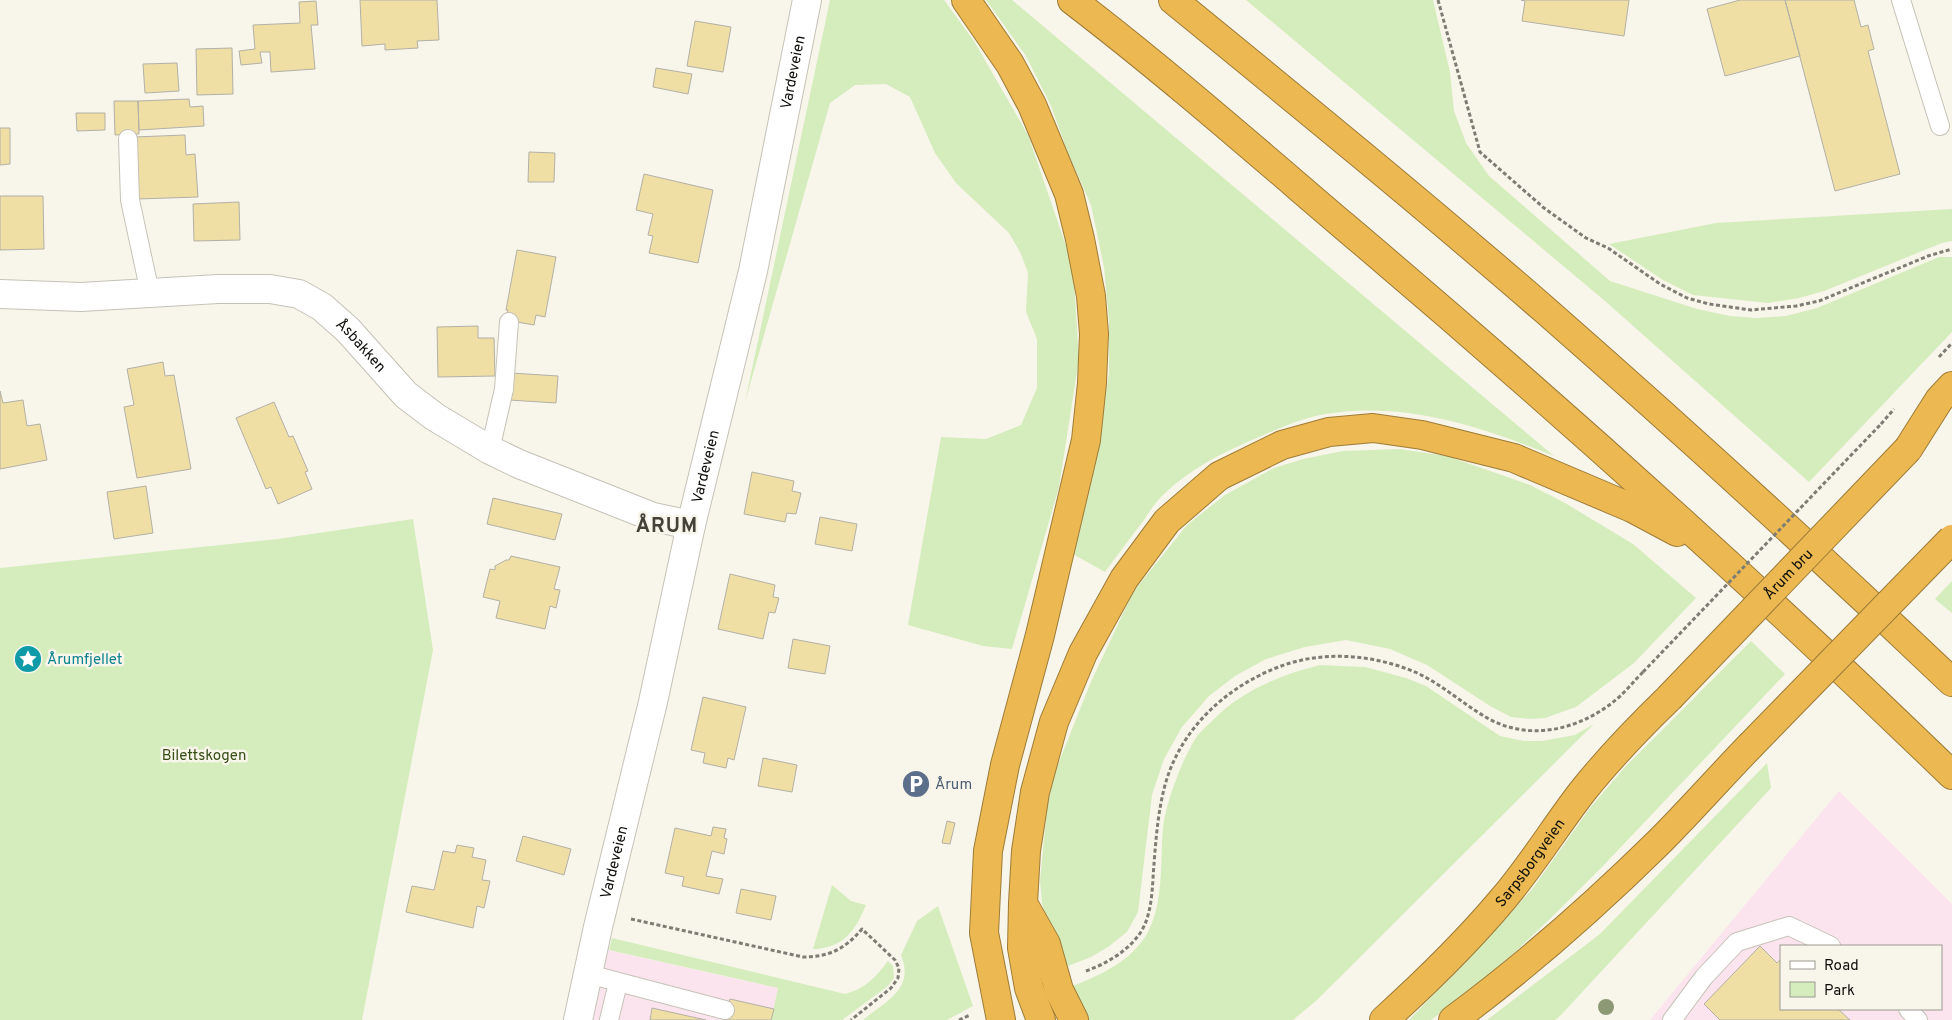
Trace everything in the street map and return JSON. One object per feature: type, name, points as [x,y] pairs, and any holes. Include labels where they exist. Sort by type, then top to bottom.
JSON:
[{"type":"highway","points":[[966,0],[1010,64],[1032,105],[1069,194],[1091,296],[1094,334],[1092,383],[1086,440],[1040,635],[1005,766],[988,851],[984,933],[1001,1020]]},
{"type":"highway","points":[[1072,0],[1237,135],[1498,358],[1712,550],[1880,705],[1952,775]]},
{"type":"highway","points":[[1173,0],[1435,216],[1544,310],[1732,478],[1952,682]]},
{"type":"highway","points":[[1908,449],[1939,400],[1952,386]]},
{"type":"highway","points":[[1908,449],[1952,415]]},
{"type":"highway","points":[[1041,1020],[1029,988],[1022,948],[1023,903],[1026,851],[1034,792],[1054,722],[1083,653],[1124,579],[1167,521],[1219,476],[1282,445],[1330,432],[1374,428],[1422,435],[1514,458],[1632,508],[1712,550]]},
{"type":"highway","name":"Årum bru","points":[[1669,698],[1908,449]]},
{"type":"highway","points":[[1453,1020],[1538,954],[1660,841],[1952,539]]},
{"type":"highway","points":[[1914,646],[1952,667]]},
{"type":"highway","name":"Sarpsborgveien","points":[[1384,1020],[1477,930],[1510,891],[1617,749],[1669,698]]},
{"type":"highway","points":[[1023,903],[1046,944],[1058,990],[1074,1020]]},
{"type":"street","name":"Vardeveien","points":[[578,1020],[601,912],[653,702],[691,524],[754,271],[807,0]]},
{"type":"street","name":"Åsbakken","points":[[0,294],[81,297],[218,289],[270,289],[298,294],[322,307],[348,330],[406,395],[435,417],[490,450],[519,464],[653,517],[691,524]]},
{"type":"lane","points":[[1901,0],[1940,126]]},
{"type":"lane","points":[[128,139],[130,200],[150,293]]},
{"type":"lane","points":[[490,450],[504,389],[509,322]]},
{"type":"lane","points":[[1672,1020],[1704,977],[1737,942],[1788,926],[1829,945]]},
{"type":"lane","points":[[588,974],[725,1010]]},
{"type":"lane","points":[[609,1020],[618,983]]},
{"type":"lane","points":[[1909,1010],[1918,1020]]},
{"type":"path","points":[[1438,0],[1480,152],[1544,208],[1586,238],[1608,248],[1660,284],[1686,298],[1709,304],[1751,310],[1796,306],[1819,301],[1928,256],[1952,249]]},
{"type":"path","points":[[1079,973],[1100,965],[1120,953],[1138,936],[1148,916],[1157,822],[1164,787],[1192,729],[1215,704],[1246,681],[1277,667],[1305,658],[1342,656],[1380,660],[1416,672],[1490,719],[1514,729],[1548,731],[1576,724],[1596,714],[1618,698],[1881,424]]},
{"type":"path","points":[[601,912],[803,957],[827,955],[854,939],[862,929],[895,960],[899,968],[898,978],[892,988],[851,1020]]},
{"type":"shaded area","points":[[1839,791],[1952,904],[1952,1020],[1650,1020]]},
{"type":"shaded area","points":[[594,947],[778,988],[771,1020],[578,1020]]},
{"type":"green space","points":[[830,0],[944,0],[974,41],[1028,135],[1073,266],[1079,359],[1059,487],[1012,649],[983,646],[908,625],[941,437],[986,439],[1021,425],[1037,388],[1037,339],[1026,312],[1028,273],[1021,254],[1009,233],[956,183],[935,153],[910,97],[886,84],[855,85],[830,103],[745,402]]},
{"type":"green space","points":[[986,0],[1012,0],[1554,456],[1499,435],[1443,419],[1386,411],[1326,414],[1307,418],[1240,445],[1204,464],[1182,479],[1157,502],[1105,572],[1071,553],[1097,452],[1109,373],[1109,321],[1104,267],[1091,205],[1068,153],[1051,106],[1026,56]]},
{"type":"green space","points":[[1246,0],[1433,0],[1450,72],[1454,111],[1466,143],[1489,176],[1610,281],[1697,309],[1730,316],[1755,318],[1786,316],[1817,308],[1939,257],[1952,257],[1952,332],[1809,482],[1605,301]]},
{"type":"green space","points":[[1952,209],[1952,241],[1942,243],[1824,291],[1799,298],[1768,303],[1693,295],[1663,280],[1609,244],[1716,223]]},
{"type":"green space","points":[[1399,449],[1447,456],[1530,485],[1565,503],[1633,544],[1696,598],[1634,663],[1576,707],[1545,718],[1511,717],[1490,706],[1427,665],[1390,649],[1346,640],[1305,647],[1266,659],[1235,676],[1209,696],[1182,727],[1164,759],[1152,795],[1138,912],[1127,932],[1091,957],[1060,969],[1042,903],[1040,881],[1049,787],[1090,684],[1133,592],[1187,525],[1225,495],[1274,468],[1303,459],[1343,451]]},
{"type":"green space","name":"Bilettskogen","points":[[413,519],[433,650],[362,1020],[0,1020],[0,568],[278,539]]},
{"type":"green space","points":[[1952,581],[1952,613],[1935,599]]},
{"type":"green space","points":[[1751,641],[1785,674],[1602,867],[1514,953],[1476,986],[1431,1020],[1409,1020],[1490,936],[1533,888],[1590,808],[1625,767]]},
{"type":"green space","points":[[1320,665],[1365,667],[1406,678],[1426,686],[1500,736],[1524,741],[1542,741],[1575,735],[1594,724],[1317,1000],[1293,1020],[1085,1020],[1072,986],[1105,972],[1125,959],[1141,942],[1153,920],[1159,894],[1166,810],[1180,769],[1197,736],[1222,711],[1247,693],[1290,674]]},
{"type":"green space","points":[[1767,763],[1771,788],[1561,1015],[1555,1020],[1487,1020],[1600,934]]},
{"type":"green space","points":[[832,885],[851,901],[866,905],[853,930],[847,936],[833,945],[813,949]]},
{"type":"green space","points":[[938,906],[973,1006],[947,1020],[863,1020],[896,993],[904,977],[901,955],[917,921]]},
{"type":"green space","points":[[612,938],[845,994],[859,989],[869,982],[888,961],[893,966],[894,978],[888,986],[842,1020],[771,1020],[778,988],[609,950]]},
{"type":"building","points":[[360,0],[437,0],[439,40],[417,41],[418,48],[385,50],[385,44],[362,46]]},
{"type":"building","points":[[1521,0],[1629,0],[1624,36],[1522,21],[1525,1]]},
{"type":"building","points":[[1740,0],[1785,0],[1800,56],[1725,76],[1707,9]]},
{"type":"building","points":[[1785,0],[1854,0],[1861,27],[1868,25],[1874,49],[1868,51],[1900,174],[1835,191]]},
{"type":"building","points":[[316,1],[318,25],[311,25],[315,69],[271,72],[270,52],[260,52],[262,63],[241,65],[239,51],[255,49],[253,25],[300,23],[299,2]]},
{"type":"building","points":[[695,21],[731,27],[723,72],[687,66]]},
{"type":"building","points":[[232,48],[233,94],[197,95],[196,49]]},
{"type":"building","points":[[177,63],[179,91],[145,93],[143,64]]},
{"type":"building","points":[[656,68],[692,74],[688,94],[653,87]]},
{"type":"building","points":[[189,99],[190,107],[203,106],[204,126],[139,130],[138,101]]},
{"type":"building","points":[[114,101],[138,101],[139,134],[115,135]]},
{"type":"building","points":[[76,113],[105,113],[105,130],[77,131]]},
{"type":"building","points":[[0,128],[10,128],[10,164],[0,165]]},
{"type":"building","points":[[185,135],[186,155],[195,154],[198,197],[137,199],[134,137]]},
{"type":"building","points":[[529,152],[555,153],[554,182],[528,182]]},
{"type":"building","points":[[644,174],[713,190],[698,263],[649,253],[653,236],[648,235],[653,214],[636,210]]},
{"type":"building","points":[[0,196],[43,196],[44,249],[0,250]]},
{"type":"building","points":[[239,202],[240,240],[194,241],[193,204]]},
{"type":"building","points":[[517,250],[556,257],[545,317],[536,315],[534,325],[506,320],[508,310],[506,310]]},
{"type":"building","points":[[478,326],[478,338],[494,338],[495,376],[438,377],[437,327]]},
{"type":"building","points":[[163,362],[165,376],[174,375],[191,469],[137,478],[124,407],[134,405],[127,369]]},
{"type":"building","points":[[511,373],[558,376],[556,403],[509,400]]},
{"type":"building","points":[[0,391],[3,403],[23,400],[27,426],[40,424],[47,460],[0,469]]},
{"type":"building","points":[[274,402],[289,437],[293,436],[308,471],[305,472],[312,489],[278,504],[271,487],[266,489],[236,418]]},
{"type":"building","points":[[752,472],[794,481],[792,491],[801,493],[796,514],[787,513],[785,522],[744,514]]},
{"type":"building","points":[[146,486],[153,533],[114,539],[107,492]]},
{"type":"building","points":[[493,498],[562,514],[555,540],[487,524]]},
{"type":"building","points":[[820,517],[857,524],[852,551],[815,544]]},
{"type":"building","points":[[511,556],[560,567],[554,589],[560,590],[556,608],[550,606],[545,629],[496,618],[500,601],[483,597],[490,569],[495,570],[495,566],[509,560]]},
{"type":"building","points":[[730,574],[775,585],[773,597],[779,598],[775,613],[769,612],[763,639],[718,629]]},
{"type":"building","points":[[793,639],[830,646],[825,674],[788,668]]},
{"type":"building","points":[[703,697],[746,707],[734,760],[728,758],[726,768],[703,763],[705,753],[691,750]]},
{"type":"building","points":[[763,758],[797,765],[792,792],[758,786]]},
{"type":"building","points":[[947,821],[955,823],[950,844],[942,843]]},
{"type":"building","points":[[713,827],[726,829],[724,838],[727,839],[724,854],[712,851],[706,876],[723,879],[719,894],[682,886],[684,877],[665,873],[675,828],[711,836]]},
{"type":"building","points":[[523,836],[571,849],[564,875],[516,861]]},
{"type":"building","points":[[457,845],[474,848],[472,857],[486,860],[482,880],[490,881],[484,908],[477,906],[473,928],[406,912],[412,886],[434,890],[443,851],[455,853]]},
{"type":"building","points":[[741,889],[776,896],[771,920],[736,913]]},
{"type":"building","points":[[1760,946],[1777,963],[1780,960],[1780,1010],[1839,1010],[1850,1020],[1720,1020],[1704,1004]]},
{"type":"building","points":[[730,999],[774,1009],[771,1020],[725,1020]]},
{"type":"building","points":[[652,1008],[706,1020],[650,1020]]},
{"type":"place","name":"Årumfjellet","points":[[28,659]]},
{"type":"place","name":"Årum","points":[[916,784]]},
{"type":"district","name":"ÅRUM","points":[[667,525]]}]
